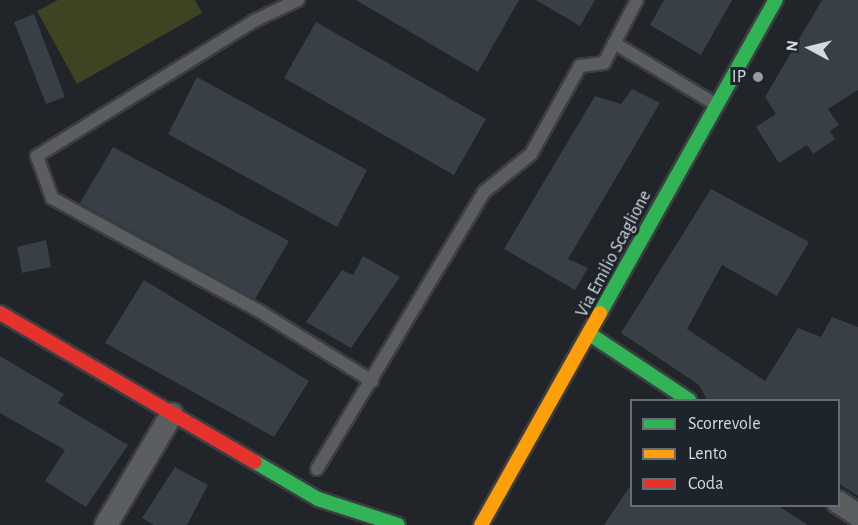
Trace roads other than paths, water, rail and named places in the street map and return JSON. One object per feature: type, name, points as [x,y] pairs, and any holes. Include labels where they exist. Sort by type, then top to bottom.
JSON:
[{"type":"main road","name":"Via Emilio Scaglione","points":[[481,525],[591,335],[715,104],[777,0]]},
{"type":"main road","points":[[0,313],[318,499],[398,525]]},
{"type":"main road","points":[[591,335],[687,399]]},
{"type":"street","points":[[106,525],[172,414]]},
{"type":"street","points":[[840,503],[858,515]]},
{"type":"lane","points":[[298,0],[254,21],[37,156],[52,198],[259,311],[372,381]]},
{"type":"lane","points":[[317,469],[484,192],[531,154],[580,66],[604,63],[637,0]]},
{"type":"lane","points":[[614,43],[715,104]]},
{"type":"place","name":"IP","points":[[758,77]]}]
